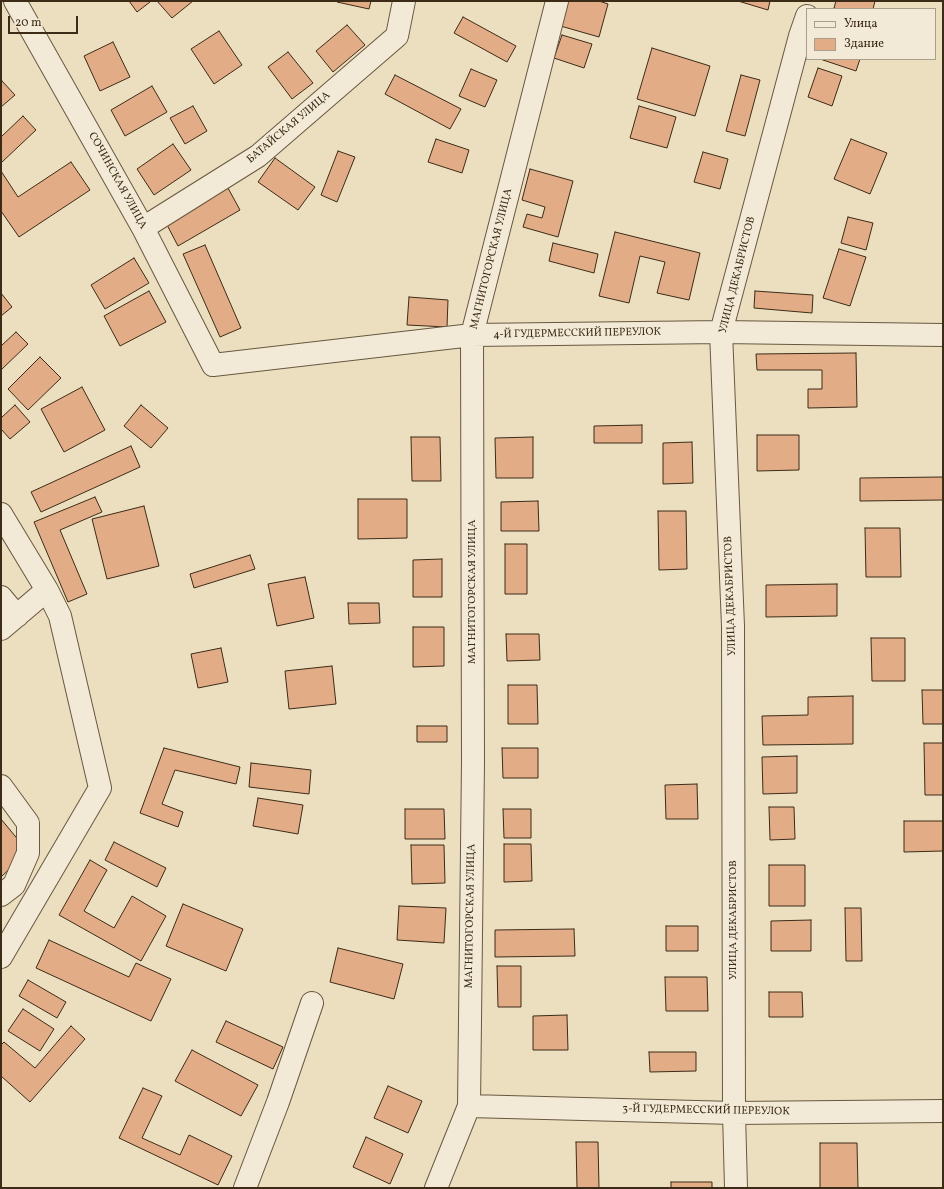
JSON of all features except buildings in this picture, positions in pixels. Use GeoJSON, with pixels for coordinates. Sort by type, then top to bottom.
{"type":"FeatureCollection","features":[{"type":"Feature","properties":{"kind":"street","name":"СОЧИНСКАЯ УЛИЦА"},"geometry":{"type":"LineString","coordinates":[[14,1],[143,228],[213,365]]}},
{"type":"Feature","properties":{"kind":"street","name":"БАТАЙСКАЯ УЛИЦА"},"geometry":{"type":"LineString","coordinates":[[143,228],[258,156],[372,57],[396,36],[404,1]]}},
{"type":"Feature","properties":{"kind":"street","name":"МАГНИТОГОРСКАЯ УЛИЦА"},"geometry":{"type":"LineString","coordinates":[[436,1188],[469,1106],[473,762],[472,335],[557,1]]}},
{"type":"Feature","properties":{"kind":"street","name":"УЛИЦА ДЕКАБРИСТОВ"},"geometry":{"type":"LineString","coordinates":[[736,1188],[734,1113],[733,626],[722,332],[800,36],[806,19]]}},
{"type":"Feature","properties":{"kind":"street","name":"4-Й ГУДЕРМЕССКИЙ ПЕРЕУЛОК"},"geometry":{"type":"LineString","coordinates":[[213,365],[472,335],[722,332],[943,335]]}},
{"type":"Feature","properties":{"kind":"street"},"geometry":{"type":"LineString","coordinates":[[1,514],[47,590],[60,616],[100,788],[1,957]]}},
{"type":"Feature","properties":{"kind":"street"},"geometry":{"type":"LineString","coordinates":[[1,596],[9,622],[47,590]]}},
{"type":"Feature","properties":{"kind":"street"},"geometry":{"type":"LineString","coordinates":[[1,786],[28,823],[28,853],[14,885],[1,895]]}},
{"type":"Feature","properties":{"kind":"street"},"geometry":{"type":"LineString","coordinates":[[245,1188],[278,1102],[312,1003]]}},
{"type":"Feature","properties":{"kind":"street","name":"3-Й ГУДЕРМЕССКИЙ ПЕРЕУЛОК"},"geometry":{"type":"LineString","coordinates":[[469,1106],[734,1113],[943,1110]]}}]}
